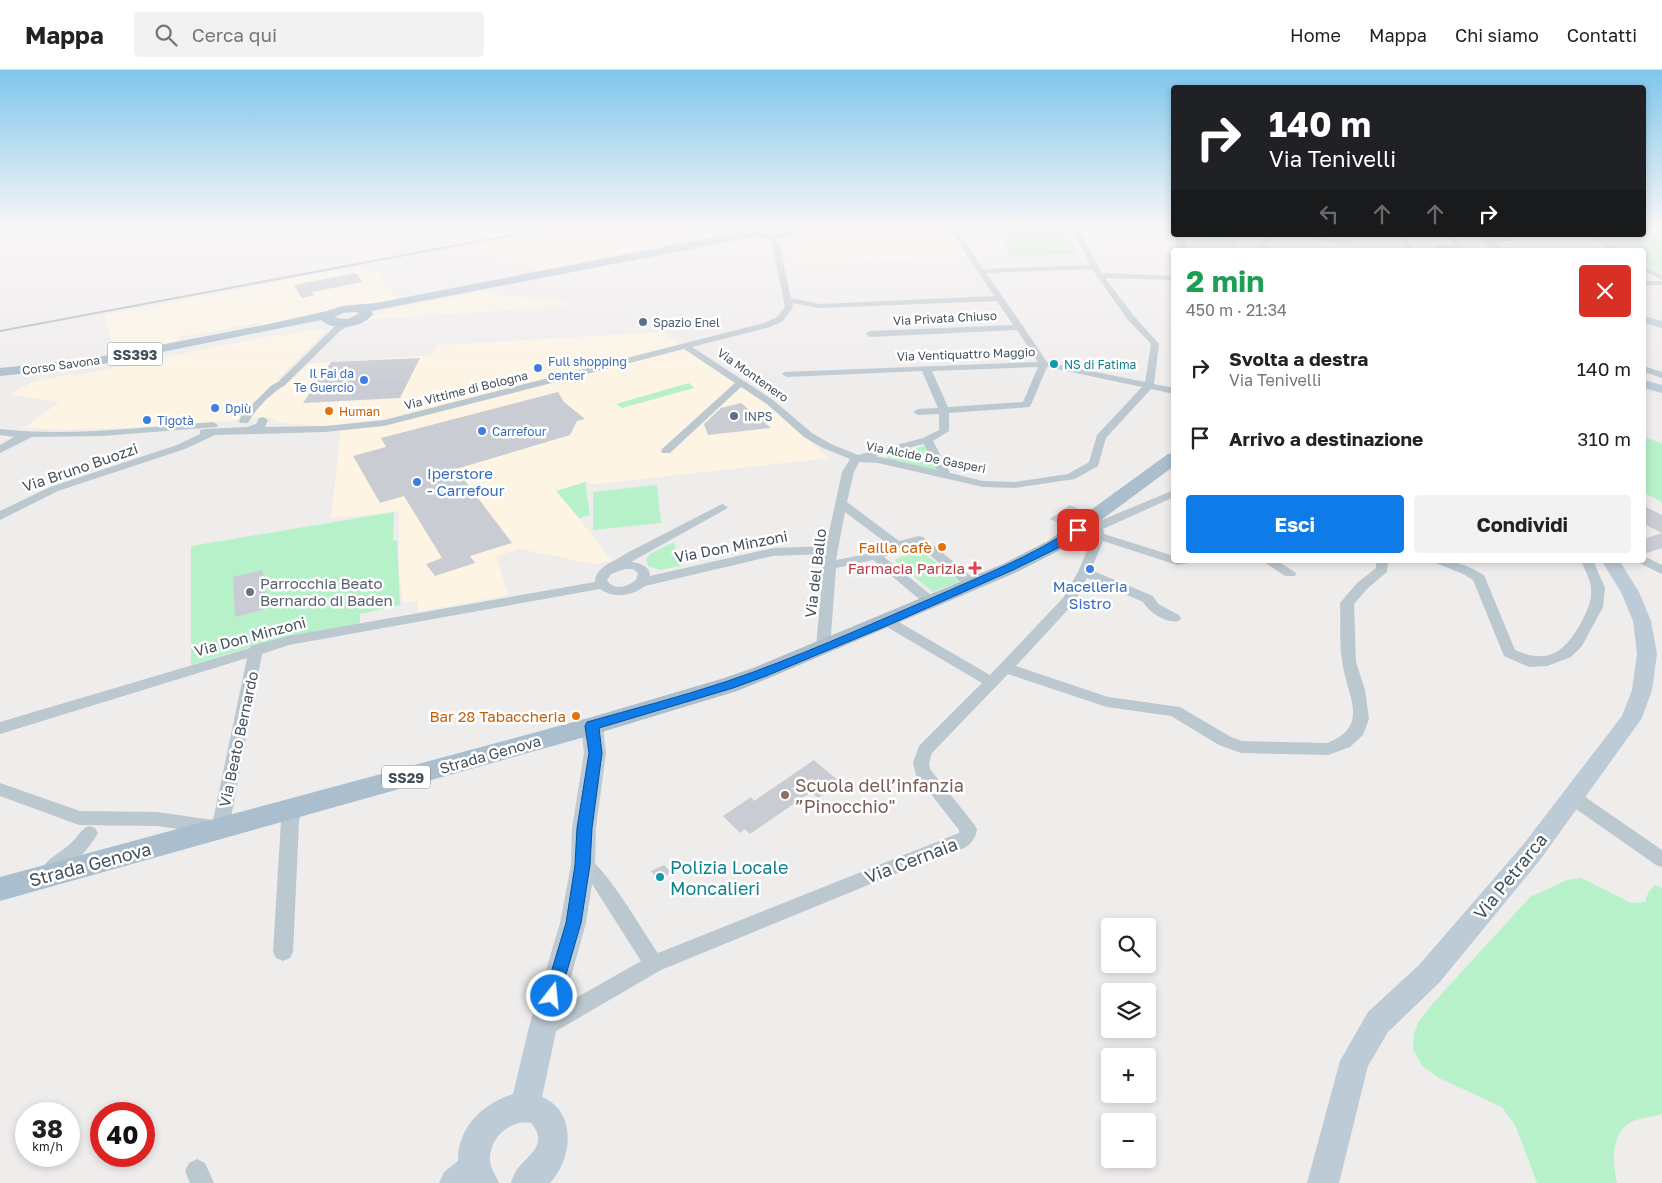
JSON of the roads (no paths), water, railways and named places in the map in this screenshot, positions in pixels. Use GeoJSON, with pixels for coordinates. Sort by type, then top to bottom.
{"type":"FeatureCollection","features":[{"type":"Feature","properties":{"kind":"main road"},"geometry":{"type":"LineString","coordinates":[[333,322],[340,310],[361,312],[522,281]]}},
{"type":"Feature","properties":{"kind":"main road"},"geometry":{"type":"LineString","coordinates":[[333,322],[352,322],[361,312]]}},
{"type":"Feature","properties":{"kind":"main road","name":"Corso Savona"},"geometry":{"type":"LineString","coordinates":[[0,372],[93,362],[270,328],[333,322]]}},
{"type":"Feature","properties":{"kind":"main road","name":"Strada Genova"},"geometry":{"type":"LineString","coordinates":[[0,889],[595,725],[729,685],[888,621],[1094,528],[1171,461]]}},
{"type":"Feature","properties":{"kind":"street"},"geometry":{"type":"LineString","coordinates":[[784,281],[787,302],[806,308],[1000,298]]}},
{"type":"Feature","properties":{"kind":"street"},"geometry":{"type":"LineString","coordinates":[[918,412],[1027,405],[1044,364],[989,281]]}},
{"type":"Feature","properties":{"kind":"street"},"geometry":{"type":"LineString","coordinates":[[1103,281],[1131,318],[1155,344],[1149,386]]}},
{"type":"Feature","properties":{"kind":"street"},"geometry":{"type":"LineString","coordinates":[[1646,283],[1662,283]]}},
{"type":"Feature","properties":{"kind":"street","name":"Via Vittime di Bologna"},"geometry":{"type":"LineString","coordinates":[[244,425],[325,429],[377,424],[401,419],[774,322],[784,315],[787,302]]}},
{"type":"Feature","properties":{"kind":"street"},"geometry":{"type":"LineString","coordinates":[[1646,320],[1662,325]]}},
{"type":"Feature","properties":{"kind":"street"},"geometry":{"type":"LineString","coordinates":[[281,384],[282,387],[262,411],[260,426],[244,425],[246,416],[281,384],[333,322]]}},
{"type":"Feature","properties":{"kind":"street","name":"Via Privata Chiuso"},"geometry":{"type":"LineString","coordinates":[[870,334],[1021,327]]}},
{"type":"Feature","properties":{"kind":"street","name":"Via Montenero"},"geometry":{"type":"LineString","coordinates":[[686,346],[770,402],[808,435],[847,458]]}},
{"type":"Feature","properties":{"kind":"street"},"geometry":{"type":"LineString","coordinates":[[1646,362],[1662,366]]}},
{"type":"Feature","properties":{"kind":"street","name":"Via Ventiquattro Maggio"},"geometry":{"type":"LineString","coordinates":[[786,374],[1044,364],[1171,390]]}},
{"type":"Feature","properties":{"kind":"street"},"geometry":{"type":"LineString","coordinates":[[847,458],[927,440],[944,430],[944,410],[926,369]]}},
{"type":"Feature","properties":{"kind":"street"},"geometry":{"type":"LineString","coordinates":[[1646,370],[1662,375]]}},
{"type":"Feature","properties":{"kind":"street"},"geometry":{"type":"LineString","coordinates":[[666,451],[741,382]]}},
{"type":"Feature","properties":{"kind":"street"},"geometry":{"type":"LineString","coordinates":[[1646,385],[1662,389]]}},
{"type":"Feature","properties":{"kind":"street","name":"Via Alcide De Gasperi"},"geometry":{"type":"LineString","coordinates":[[847,458],[878,460],[983,484],[1016,485],[1071,477],[1094,464],[1101,437],[1122,412],[1149,386]]}},
{"type":"Feature","properties":{"kind":"street"},"geometry":{"type":"LineString","coordinates":[[262,420],[285,426],[342,427]]}},
{"type":"Feature","properties":{"kind":"street","name":"Via Bruno Buozzi"},"geometry":{"type":"LineString","coordinates":[[0,516],[54,489],[172,450],[210,429],[244,425]]}},
{"type":"Feature","properties":{"kind":"street"},"geometry":{"type":"LineString","coordinates":[[0,432],[26,436],[210,429]]}},
{"type":"Feature","properties":{"kind":"street"},"geometry":{"type":"LineString","coordinates":[[0,450],[26,436]]}},
{"type":"Feature","properties":{"kind":"street"},"geometry":{"type":"LineString","coordinates":[[927,440],[945,475]]}},
{"type":"Feature","properties":{"kind":"street","name":"Via del Ballo"},"geometry":{"type":"LineString","coordinates":[[823,648],[831,550],[848,472],[847,458]]}},
{"type":"Feature","properties":{"kind":"street"},"geometry":{"type":"LineString","coordinates":[[1094,528],[1171,494]]}},
{"type":"Feature","properties":{"kind":"street"},"geometry":{"type":"LineString","coordinates":[[841,503],[897,545]]}},
{"type":"Feature","properties":{"kind":"street","name":"Via Don Minzoni"},"geometry":{"type":"LineString","coordinates":[[0,728],[288,640],[603,579],[628,557],[645,550],[722,507]]}},
{"type":"Feature","properties":{"kind":"street"},"geometry":{"type":"LineString","coordinates":[[1094,528],[1171,560]]}},
{"type":"Feature","properties":{"kind":"street","name":"Via Cernaia"},"geometry":{"type":"LineString","coordinates":[[543,1027],[654,964],[905,862],[960,842],[968,837],[968,829],[922,772],[921,763],[925,750],[1069,600],[1084,572],[1094,528]]}},
{"type":"Feature","properties":{"kind":"street"},"geometry":{"type":"LineString","coordinates":[[830,565],[876,556],[897,545],[919,540],[972,584]]}},
{"type":"Feature","properties":{"kind":"street"},"geometry":{"type":"LineString","coordinates":[[603,579],[611,590],[625,590],[638,586],[645,550]]}},
{"type":"Feature","properties":{"kind":"street","name":"Via Don Minzoni"},"geometry":{"type":"LineString","coordinates":[[641,573],[668,575],[773,552],[831,550]]}},
{"type":"Feature","properties":{"kind":"street"},"geometry":{"type":"LineString","coordinates":[[876,556],[931,602]]}},
{"type":"Feature","properties":{"kind":"street"},"geometry":{"type":"LineString","coordinates":[[1646,562],[1662,570]]}},
{"type":"Feature","properties":{"kind":"street"},"geometry":{"type":"LineString","coordinates":[[1272,563],[1290,573]]}},
{"type":"Feature","properties":{"kind":"street"},"geometry":{"type":"LineString","coordinates":[[1005,668],[1106,703],[1174,711],[1225,741],[1240,746],[1328,748],[1344,744],[1357,731],[1361,719],[1358,690],[1349,662],[1347,603],[1362,586],[1382,569],[1382,563]]}},
{"type":"Feature","properties":{"kind":"street"},"geometry":{"type":"LineString","coordinates":[[1448,563],[1468,571],[1479,578]]}},
{"type":"Feature","properties":{"kind":"street"},"geometry":{"type":"LineString","coordinates":[[1473,563],[1509,653],[1516,658],[1529,662],[1547,661],[1566,654],[1577,643],[1596,607],[1598,588],[1588,563]]}},
{"type":"Feature","properties":{"kind":"street","name":"Via Petrarca"},"geometry":{"type":"LineString","coordinates":[[1323,1183],[1355,1062],[1378,1022],[1429,974],[1531,853],[1632,718],[1642,690],[1647,654],[1642,621],[1630,592],[1612,563]]}},
{"type":"Feature","properties":{"kind":"street"},"geometry":{"type":"LineString","coordinates":[[617,566],[641,573]]}},
{"type":"Feature","properties":{"kind":"street"},"geometry":{"type":"LineString","coordinates":[[1084,572],[1148,600],[1153,607],[1174,618]]}},
{"type":"Feature","properties":{"kind":"street"},"geometry":{"type":"LineString","coordinates":[[888,621],[991,682]]}},
{"type":"Feature","properties":{"kind":"street","name":"Via Beato Bernardo"},"geometry":{"type":"LineString","coordinates":[[220,828],[256,649]]}},
{"type":"Feature","properties":{"kind":"street"},"geometry":{"type":"LineString","coordinates":[[525,1107],[543,1027],[573,923],[583,865],[584,828],[595,753],[595,725]]}},
{"type":"Feature","properties":{"kind":"street"},"geometry":{"type":"LineString","coordinates":[[0,789],[79,818],[157,819],[220,828]]}},
{"type":"Feature","properties":{"kind":"street"},"geometry":{"type":"LineString","coordinates":[[1572,798],[1662,860]]}},
{"type":"Feature","properties":{"kind":"street"},"geometry":{"type":"LineString","coordinates":[[283,952],[290,821],[295,807]]}},
{"type":"Feature","properties":{"kind":"street"},"geometry":{"type":"LineString","coordinates":[[79,818],[86,825],[89,833],[90,851],[101,861]]}},
{"type":"Feature","properties":{"kind":"street"},"geometry":{"type":"LineString","coordinates":[[148,848],[160,831],[157,819]]}},
{"type":"Feature","properties":{"kind":"street"},"geometry":{"type":"LineString","coordinates":[[27,882],[69,858],[81,846],[89,833]]}},
{"type":"Feature","properties":{"kind":"street"},"geometry":{"type":"LineString","coordinates":[[583,865],[598,879],[654,964]]}},
{"type":"Feature","properties":{"kind":"street"},"geometry":{"type":"LineString","coordinates":[[476,1180],[475,1150],[482,1131],[502,1113],[525,1107],[536,1109],[546,1115],[552,1125],[554,1137],[552,1150],[546,1164],[537,1176],[527,1183]]}},
{"type":"Feature","properties":{"kind":"railway"},"geometry":{"type":"LineString","coordinates":[[0,331],[267,281]]}},
{"type":"Feature","properties":{"kind":"place","name":"Spazio Enel"},"geometry":{"type":"Point","coordinates":[643,322]}},
{"type":"Feature","properties":{"kind":"place","name":"NS di Fatima"},"geometry":{"type":"Point","coordinates":[1054,364]}},
{"type":"Feature","properties":{"kind":"place","name":"Full shopping center"},"geometry":{"type":"Point","coordinates":[538,368]}},
{"type":"Feature","properties":{"kind":"place","name":"Il Fai da Te Guercio"},"geometry":{"type":"Point","coordinates":[364,380]}},
{"type":"Feature","properties":{"kind":"place","name":"Dpiù"},"geometry":{"type":"Point","coordinates":[215,408]}},
{"type":"Feature","properties":{"kind":"place","name":"Human"},"geometry":{"type":"Point","coordinates":[329,411]}},
{"type":"Feature","properties":{"kind":"place","name":"INPS"},"geometry":{"type":"Point","coordinates":[734,416]}},
{"type":"Feature","properties":{"kind":"place","name":"Tigotà"},"geometry":{"type":"Point","coordinates":[147,420]}},
{"type":"Feature","properties":{"kind":"place","name":"Carrefour"},"geometry":{"type":"Point","coordinates":[482,431]}},
{"type":"Feature","properties":{"kind":"place","name":"Iperstore - Carrefour"},"geometry":{"type":"Point","coordinates":[417,482]}},
{"type":"Feature","properties":{"kind":"place","name":"Failla cafè"},"geometry":{"type":"Point","coordinates":[942,547]}},
{"type":"Feature","properties":{"kind":"place","name":"Farmacia Parizia"},"geometry":{"type":"Point","coordinates":[975,568]}},
{"type":"Feature","properties":{"kind":"place","name":"Macelleria Sistro"},"geometry":{"type":"Point","coordinates":[1090,569]}},
{"type":"Feature","properties":{"kind":"place","name":"Parrocchia Beato Bernardo di Baden"},"geometry":{"type":"Point","coordinates":[250,592]}},
{"type":"Feature","properties":{"kind":"place","name":"Bar 28 Tabaccheria"},"geometry":{"type":"Point","coordinates":[576,716]}},
{"type":"Feature","properties":{"kind":"place","name":"Scuola dell’infanzia ”Pinocchio\""},"geometry":{"type":"Point","coordinates":[785,795]}},
{"type":"Feature","properties":{"kind":"place","name":"Polizia Locale Moncalieri"},"geometry":{"type":"Point","coordinates":[660,877]}}]}
